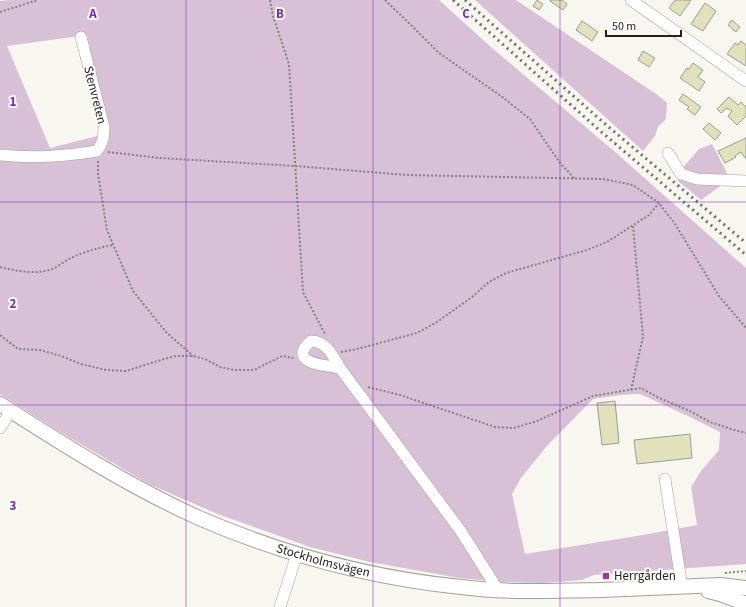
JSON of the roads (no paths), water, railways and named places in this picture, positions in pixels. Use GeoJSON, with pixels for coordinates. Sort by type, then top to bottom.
{"type":"FeatureCollection","features":[{"type":"Feature","properties":{"kind":"main road","name":"Stockholmsvägen"},"geometry":{"type":"LineString","coordinates":[[5,408],[102,466],[172,505],[232,532],[297,554],[387,576],[461,588],[543,592],[720,585],[746,588]]}},
{"type":"Feature","properties":{"kind":"main road","name":"Stockholmsvägen"},"geometry":{"type":"LineString","coordinates":[[682,587],[720,594],[745,601]]}},
{"type":"Feature","properties":{"kind":"street"},"geometry":{"type":"LineString","coordinates":[[631,0],[746,81]]}},
{"type":"Feature","properties":{"kind":"street","name":"Stenvreten"},"geometry":{"type":"LineString","coordinates":[[0,154],[22,157],[58,156],[97,151],[102,144],[104,128],[81,37]]}},
{"type":"Feature","properties":{"kind":"street"},"geometry":{"type":"LineString","coordinates":[[668,153],[681,174],[697,179],[746,181]]}},
{"type":"Feature","properties":{"kind":"street"},"geometry":{"type":"LineString","coordinates":[[340,368],[312,364],[306,360],[304,349],[311,341],[316,341],[322,343],[332,354],[340,368],[460,530],[498,590]]}},
{"type":"Feature","properties":{"kind":"street"},"geometry":{"type":"LineString","coordinates":[[0,428],[5,408]]}},
{"type":"Feature","properties":{"kind":"street"},"geometry":{"type":"LineString","coordinates":[[665,479],[682,587]]}},
{"type":"Feature","properties":{"kind":"street"},"geometry":{"type":"LineString","coordinates":[[280,607],[297,554]]}},
{"type":"Feature","properties":{"kind":"railway"},"geometry":{"type":"LineString","coordinates":[[453,0],[598,129],[746,255]]}},
{"type":"Feature","properties":{"kind":"railway"},"geometry":{"type":"LineString","coordinates":[[465,0],[604,123],[746,243]]}},
{"type":"Feature","properties":{"kind":"place","name":"Herrgården"},"geometry":{"type":"Point","coordinates":[606,576]}}]}
